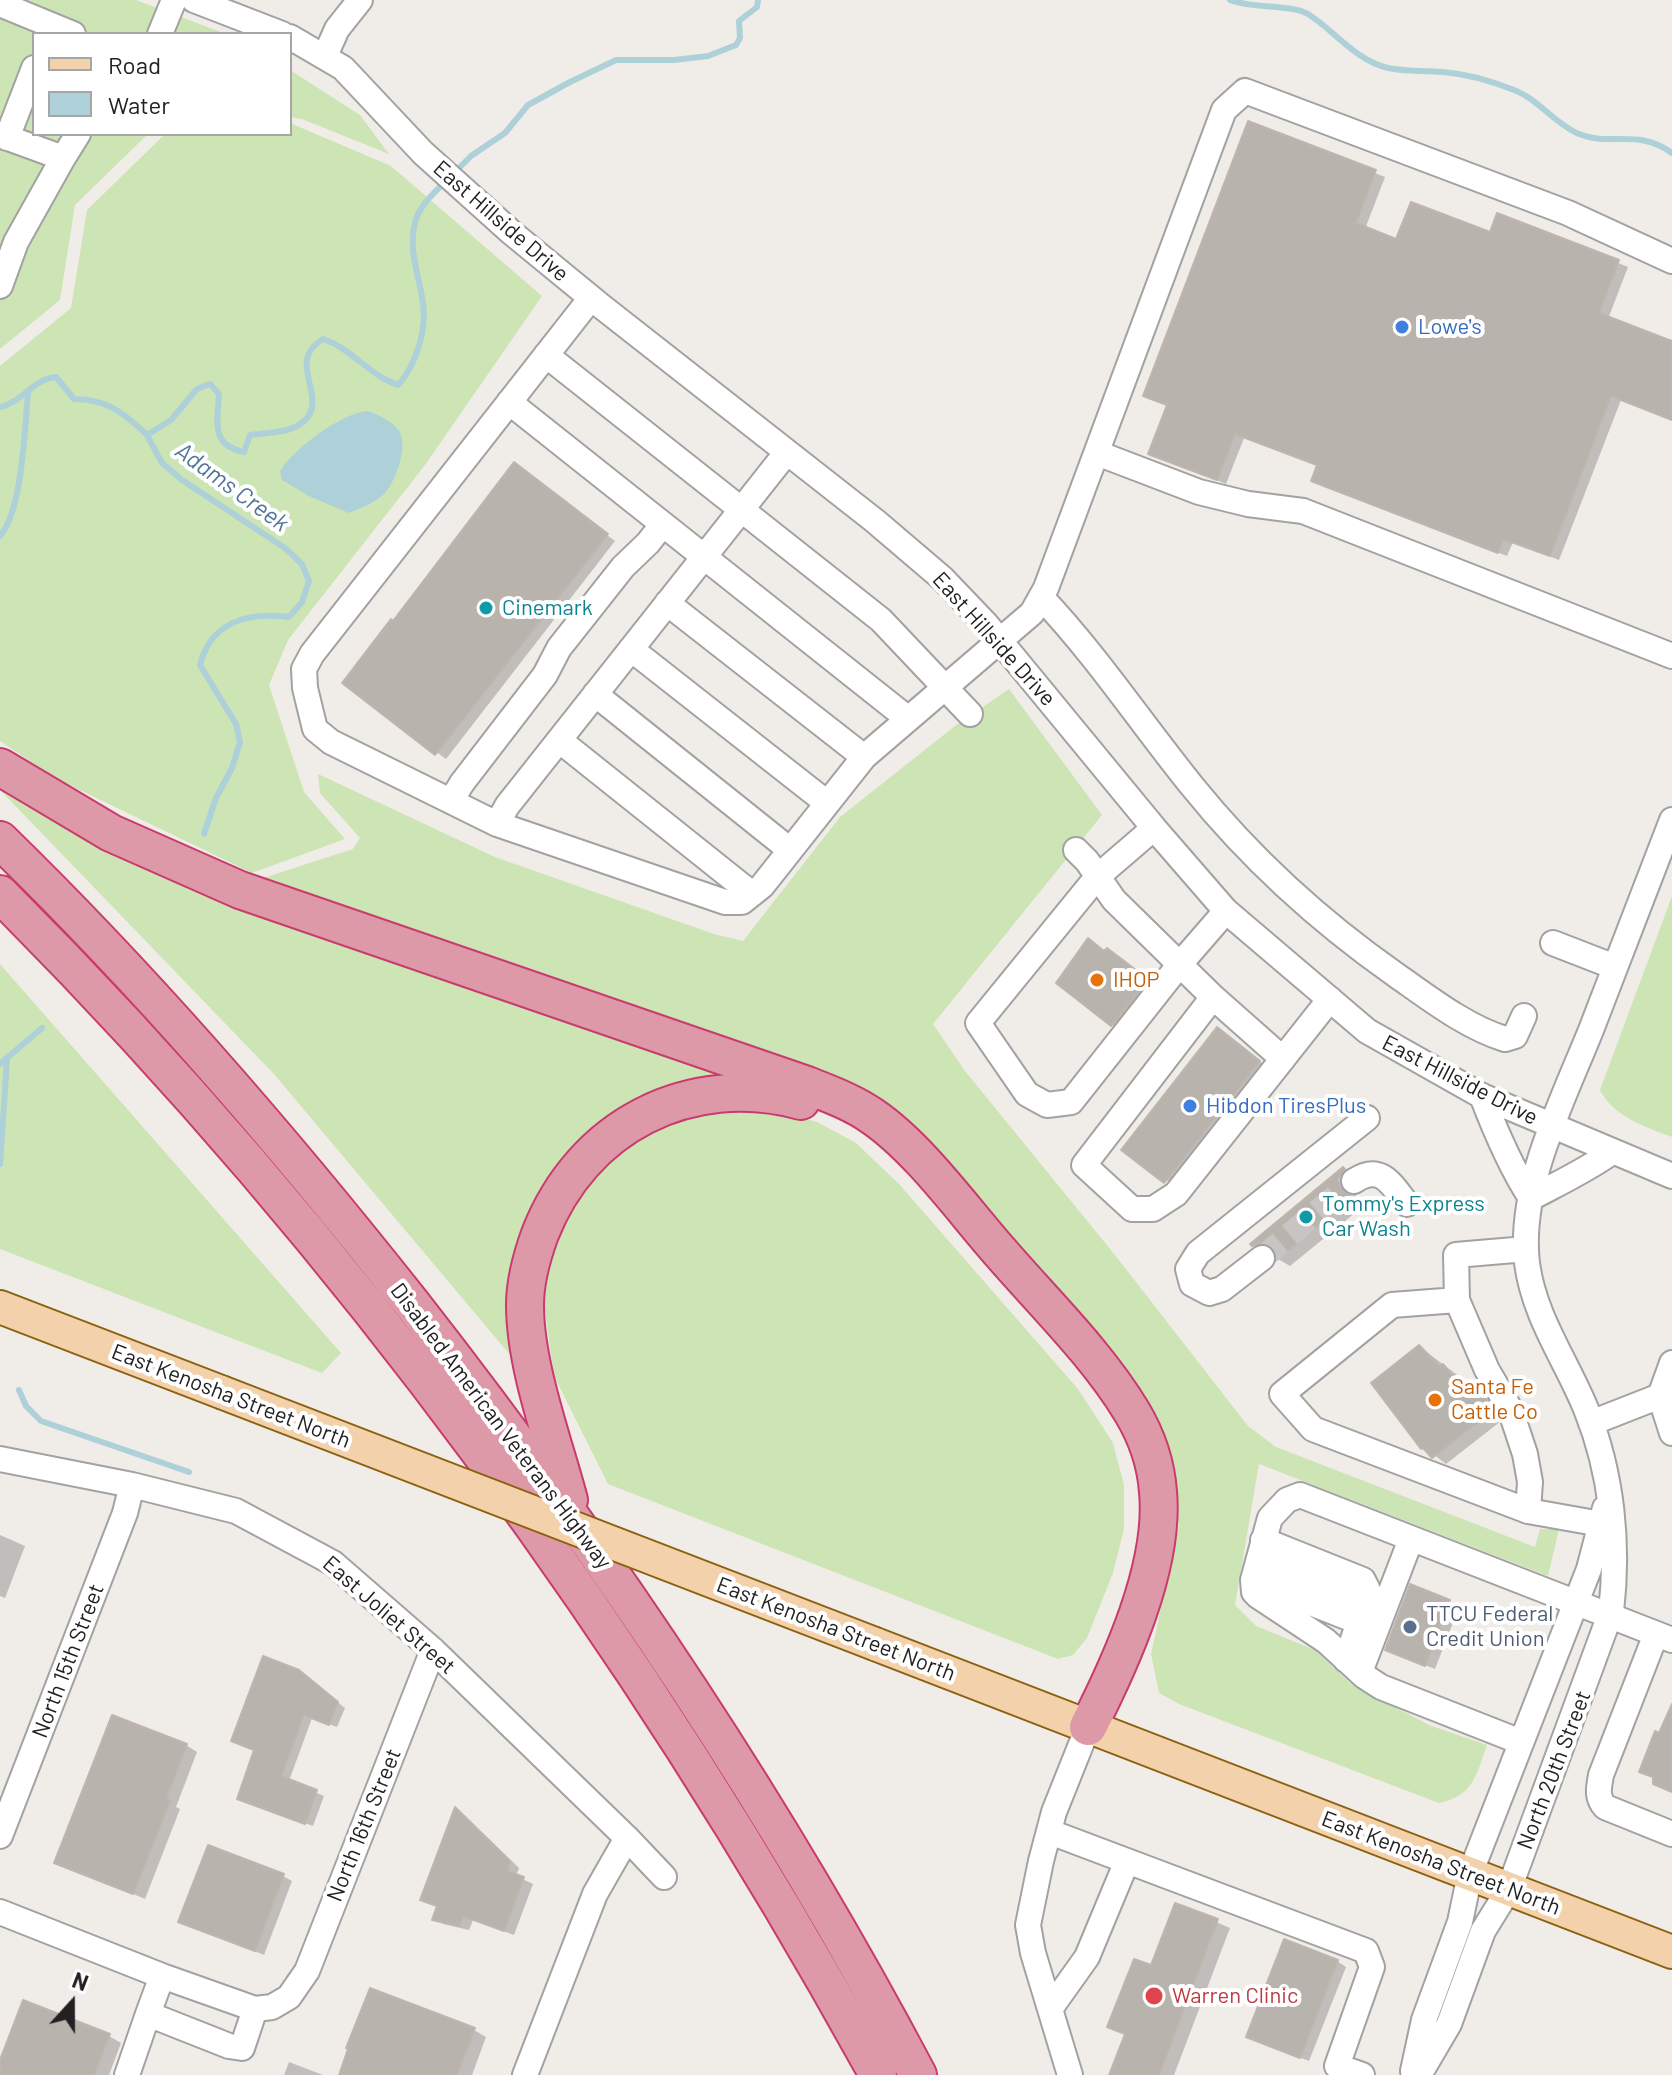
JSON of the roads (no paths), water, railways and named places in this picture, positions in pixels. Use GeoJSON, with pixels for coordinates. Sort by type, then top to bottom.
{"type":"FeatureCollection","features":[{"type":"Feature","properties":{"kind":"highway"},"geometry":{"type":"LineString","coordinates":[[0,767],[111,833],[240,890],[807,1085],[873,1116],[927,1169],[1113,1383],[1146,1437],[1158,1489],[1158,1540],[1110,1684],[1088,1727]]}},
{"type":"Feature","properties":{"kind":"highway","name":"Disabled American Veterans Highway"},"geometry":{"type":"LineString","coordinates":[[0,840],[147,993],[267,1127],[482,1394],[576,1523],[738,1764],[869,1983],[918,2075]]}},
{"type":"Feature","properties":{"kind":"highway","name":"Disabled American Veterans Highway"},"geometry":{"type":"LineString","coordinates":[[0,894],[58,951],[220,1127],[327,1255],[435,1392],[546,1546],[688,1755],[794,1926],[878,2075]]}},
{"type":"Feature","properties":{"kind":"highway"},"geometry":{"type":"LineString","coordinates":[[0,924],[58,951]]}},
{"type":"Feature","properties":{"kind":"highway"},"geometry":{"type":"LineString","coordinates":[[576,1523],[533,1364],[525,1302],[536,1245],[559,1193],[579,1165],[597,1147],[630,1123],[665,1106],[690,1098],[737,1092],[787,1097],[824,1108],[859,1126],[905,1166],[1093,1385],[1113,1410],[1133,1447],[1143,1507],[1143,1533],[1131,1586],[1093,1678],[1088,1727]]}},
{"type":"Feature","properties":{"kind":"main road","name":"East Kenosha Street North"},"geometry":{"type":"LineString","coordinates":[[0,1307],[1672,1952]]}},
{"type":"Feature","properties":{"kind":"street"},"geometry":{"type":"LineString","coordinates":[[161,32],[174,0]]}},
{"type":"Feature","properties":{"kind":"street"},"geometry":{"type":"LineString","coordinates":[[194,0],[277,32]]}},
{"type":"Feature","properties":{"kind":"street"},"geometry":{"type":"LineString","coordinates":[[325,56],[337,29],[360,0]]}},
{"type":"Feature","properties":{"kind":"street"},"geometry":{"type":"LineString","coordinates":[[0,4],[57,31]]}},
{"type":"Feature","properties":{"kind":"street","name":"East Hillside Drive"},"geometry":{"type":"LineString","coordinates":[[292,38],[325,56],[359,83],[423,153],[591,298],[875,521],[943,579],[1000,642],[1226,911],[1367,1031],[1482,1096],[1672,1176]]}},
{"type":"Feature","properties":{"kind":"street"},"geometry":{"type":"LineString","coordinates":[[32,73],[4,137],[63,158]]}},
{"type":"Feature","properties":{"kind":"street"},"geometry":{"type":"LineString","coordinates":[[591,298],[312,654],[304,669],[305,688],[315,729],[331,742],[497,824],[725,902],[742,902],[762,886],[864,757],[1032,613],[1097,453],[1224,110],[1245,91],[1568,213],[1672,261]]}},
{"type":"Feature","properties":{"kind":"street"},"geometry":{"type":"LineString","coordinates":[[0,286],[16,242],[77,136]]}},
{"type":"Feature","properties":{"kind":"street"},"geometry":{"type":"LineString","coordinates":[[546,355],[881,620],[970,714]]}},
{"type":"Feature","properties":{"kind":"street"},"geometry":{"type":"LineString","coordinates":[[509,402],[907,718]]}},
{"type":"Feature","properties":{"kind":"street"},"geometry":{"type":"LineString","coordinates":[[497,824],[507,806],[787,452]]}},
{"type":"Feature","properties":{"kind":"street"},"geometry":{"type":"LineString","coordinates":[[1097,453],[1199,492],[1248,504],[1303,511],[1670,652]]}},
{"type":"Feature","properties":{"kind":"street"},"geometry":{"type":"LineString","coordinates":[[451,801],[545,675],[559,648],[623,567],[663,524]]}},
{"type":"Feature","properties":{"kind":"street"},"geometry":{"type":"LineString","coordinates":[[1041,597],[1089,650],[1193,788],[1252,855],[1353,946],[1474,1026],[1505,1039],[1515,1036],[1524,1016]]}},
{"type":"Feature","properties":{"kind":"street"},"geometry":{"type":"LineString","coordinates":[[667,603],[864,757]]}},
{"type":"Feature","properties":{"kind":"street"},"geometry":{"type":"LineString","coordinates":[[631,649],[827,803]]}},
{"type":"Feature","properties":{"kind":"street"},"geometry":{"type":"LineString","coordinates":[[595,694],[790,850]]}},
{"type":"Feature","properties":{"kind":"street"},"geometry":{"type":"LineString","coordinates":[[559,740],[752,894]]}},
{"type":"Feature","properties":{"kind":"street","name":"North 20th Street"},"geometry":{"type":"LineString","coordinates":[[1419,2075],[1449,2024],[1483,1931],[1509,1889],[1610,1616],[1615,1585],[1615,1556],[1601,1454],[1570,1375],[1546,1331],[1533,1290],[1526,1249],[1531,1198],[1540,1162],[1672,820]]}},
{"type":"Feature","properties":{"kind":"street"},"geometry":{"type":"LineString","coordinates":[[1154,828],[1097,877],[978,1023],[1027,1094],[1047,1105],[1071,1102],[1226,911]]}},
{"type":"Feature","properties":{"kind":"street"},"geometry":{"type":"LineString","coordinates":[[1076,850],[1114,900],[1213,997],[1283,1059]]}},
{"type":"Feature","properties":{"kind":"street"},"geometry":{"type":"LineString","coordinates":[[1553,943],[1615,967]]}},
{"type":"Feature","properties":{"kind":"street"},"geometry":{"type":"LineString","coordinates":[[1213,997],[1084,1165],[1132,1209],[1153,1209],[1176,1194],[1330,999]]}},
{"type":"Feature","properties":{"kind":"street"},"geometry":{"type":"LineString","coordinates":[[1482,1096],[1514,1173],[1531,1198],[1570,1175],[1588,1169],[1612,1152]]}},
{"type":"Feature","properties":{"kind":"street"},"geometry":{"type":"LineString","coordinates":[[1262,1258],[1222,1289],[1209,1293],[1192,1284],[1188,1269],[1198,1253],[1367,1118]]}},
{"type":"Feature","properties":{"kind":"street"},"geometry":{"type":"LineString","coordinates":[[1354,1181],[1366,1173],[1380,1174],[1407,1204]]}},
{"type":"Feature","properties":{"kind":"street"},"geometry":{"type":"LineString","coordinates":[[1526,1249],[1456,1255],[1457,1300],[1487,1370],[1510,1409],[1530,1482],[1528,1511]]}},
{"type":"Feature","properties":{"kind":"street"},"geometry":{"type":"LineString","coordinates":[[1457,1300],[1392,1305],[1282,1394],[1313,1429],[1528,1511],[1601,1524]]}},
{"type":"Feature","properties":{"kind":"street"},"geometry":{"type":"LineString","coordinates":[[1672,1363],[1666,1399],[1672,1433]]}},
{"type":"Feature","properties":{"kind":"street"},"geometry":{"type":"LineString","coordinates":[[1591,1423],[1666,1399]]}},
{"type":"Feature","properties":{"kind":"street","name":"East Joliet Street"},"geometry":{"type":"LineString","coordinates":[[0,1459],[132,1485],[236,1511],[283,1533],[333,1563],[433,1650],[664,1877]]}},
{"type":"Feature","properties":{"kind":"street","name":"North 15th Street"},"geometry":{"type":"LineString","coordinates":[[0,1836],[125,1513],[132,1485]]}},
{"type":"Feature","properties":{"kind":"street"},"geometry":{"type":"LineString","coordinates":[[1258,1565],[1272,1514],[1296,1495],[1610,1616],[1666,1631],[1601,1775],[1598,1790],[1600,1802],[1605,1807],[1672,1834]]}},
{"type":"Feature","properties":{"kind":"street","name":"North 20th Street"},"geometry":{"type":"LineString","coordinates":[[1412,2075],[1424,2020],[1460,1922],[1470,1874],[1589,1569],[1609,1495]]}},
{"type":"Feature","properties":{"kind":"street"},"geometry":{"type":"LineString","coordinates":[[1353,1666],[1411,1539]]}},
{"type":"Feature","properties":{"kind":"street"},"geometry":{"type":"LineString","coordinates":[[1258,1565],[1359,1577],[1363,1611],[1353,1666]]}},
{"type":"Feature","properties":{"kind":"street"},"geometry":{"type":"LineString","coordinates":[[1258,1565],[1363,1611]]}},
{"type":"Feature","properties":{"kind":"street"},"geometry":{"type":"LineString","coordinates":[[1258,1565],[1326,1641],[1381,1687],[1521,1742]]}},
{"type":"Feature","properties":{"kind":"street","name":"North 16th Street"},"geometry":{"type":"LineString","coordinates":[[255,2009],[272,2007],[289,1997],[307,1971],[433,1650]]}},
{"type":"Feature","properties":{"kind":"street"},"geometry":{"type":"LineString","coordinates":[[1070,2075],[1028,1925],[1054,1812],[1088,1727]]}},
{"type":"Feature","properties":{"kind":"street"},"geometry":{"type":"LineString","coordinates":[[1050,1832],[1366,1951],[1372,1967],[1337,2066],[1362,2075]]}},
{"type":"Feature","properties":{"kind":"street"},"geometry":{"type":"LineString","coordinates":[[525,2075],[595,1894],[627,1838]]}},
{"type":"Feature","properties":{"kind":"street"},"geometry":{"type":"LineString","coordinates":[[1050,2009],[1087,1957],[1127,1861]]}},
{"type":"Feature","properties":{"kind":"street"},"geometry":{"type":"LineString","coordinates":[[0,1912],[255,2009],[242,2048],[229,2046],[148,2014]]}},
{"type":"Feature","properties":{"kind":"street"},"geometry":{"type":"LineString","coordinates":[[127,2075],[162,1976]]}},
{"type":"Feature","properties":{"kind":"water"},"geometry":{"type":"Polygon","coordinates":[[[368,411],[393,424],[402,438],[399,464],[383,495],[349,513],[309,496],[282,480],[280,471],[307,442],[345,418],[368,411]]]}},
{"type":"Feature","properties":{"kind":"waterway","name":"Adams Creek"},"geometry":{"type":"LineString","coordinates":[[453,174],[471,156],[505,133],[528,105],[616,60],[674,60],[708,56],[736,45],[740,38],[739,21],[757,7],[758,0]]}},
{"type":"Feature","properties":{"kind":"waterway"},"geometry":{"type":"LineString","coordinates":[[1230,0],[1301,11],[1376,64],[1401,70],[1452,73],[1488,81],[1523,94],[1579,134],[1591,138],[1647,141],[1672,153]]}},
{"type":"Feature","properties":{"kind":"waterway","name":"Adams Creek"},"geometry":{"type":"LineString","coordinates":[[204,834],[240,742],[236,724],[200,665],[205,650],[222,629],[246,618],[289,617],[302,602],[309,581],[302,564],[285,548],[182,480],[162,463],[147,435],[171,420],[197,389],[210,384],[219,394],[217,422],[220,437],[233,449],[244,452],[250,435],[293,428],[306,419],[312,408],[307,360],[311,349],[323,339],[398,385],[415,357],[422,336],[423,303],[413,253],[415,222],[424,205],[445,182]]}},
{"type":"Feature","properties":{"kind":"waterway"},"geometry":{"type":"LineString","coordinates":[[0,407],[15,401],[48,378],[56,377],[74,399],[106,405],[131,420],[147,435]]}},
{"type":"Feature","properties":{"kind":"waterway"},"geometry":{"type":"LineString","coordinates":[[0,536],[18,489],[28,392]]}},
{"type":"Feature","properties":{"kind":"waterway","name":"Adams Creek"},"geometry":{"type":"LineString","coordinates":[[0,1064],[42,1028]]}},
{"type":"Feature","properties":{"kind":"waterway"},"geometry":{"type":"LineString","coordinates":[[0,1164],[7,1060]]}},
{"type":"Feature","properties":{"kind":"waterway"},"geometry":{"type":"LineString","coordinates":[[19,1390],[26,1406],[41,1421],[189,1472]]}},
{"type":"Feature","properties":{"kind":"tunnel"},"geometry":{"type":"LineString","coordinates":[[1262,1258],[1354,1181]]}},
{"type":"Feature","properties":{"kind":"place","name":"Lowe's"},"geometry":{"type":"Point","coordinates":[1402,327]}},
{"type":"Feature","properties":{"kind":"place","name":"Cinemark"},"geometry":{"type":"Point","coordinates":[486,608]}},
{"type":"Feature","properties":{"kind":"place","name":"IHOP"},"geometry":{"type":"Point","coordinates":[1097,980]}},
{"type":"Feature","properties":{"kind":"place","name":"Hibdon TiresPlus"},"geometry":{"type":"Point","coordinates":[1190,1106]}},
{"type":"Feature","properties":{"kind":"place","name":"Tommy's Express Car Wash"},"geometry":{"type":"Point","coordinates":[1306,1217]}},
{"type":"Feature","properties":{"kind":"place","name":"Santa Fe Cattle Co"},"geometry":{"type":"Point","coordinates":[1435,1400]}},
{"type":"Feature","properties":{"kind":"place","name":"TTCU Federal Credit Union"},"geometry":{"type":"Point","coordinates":[1410,1627]}},
{"type":"Feature","properties":{"kind":"place","name":"Warren Clinic"},"geometry":{"type":"Point","coordinates":[1154,1996]}}]}
